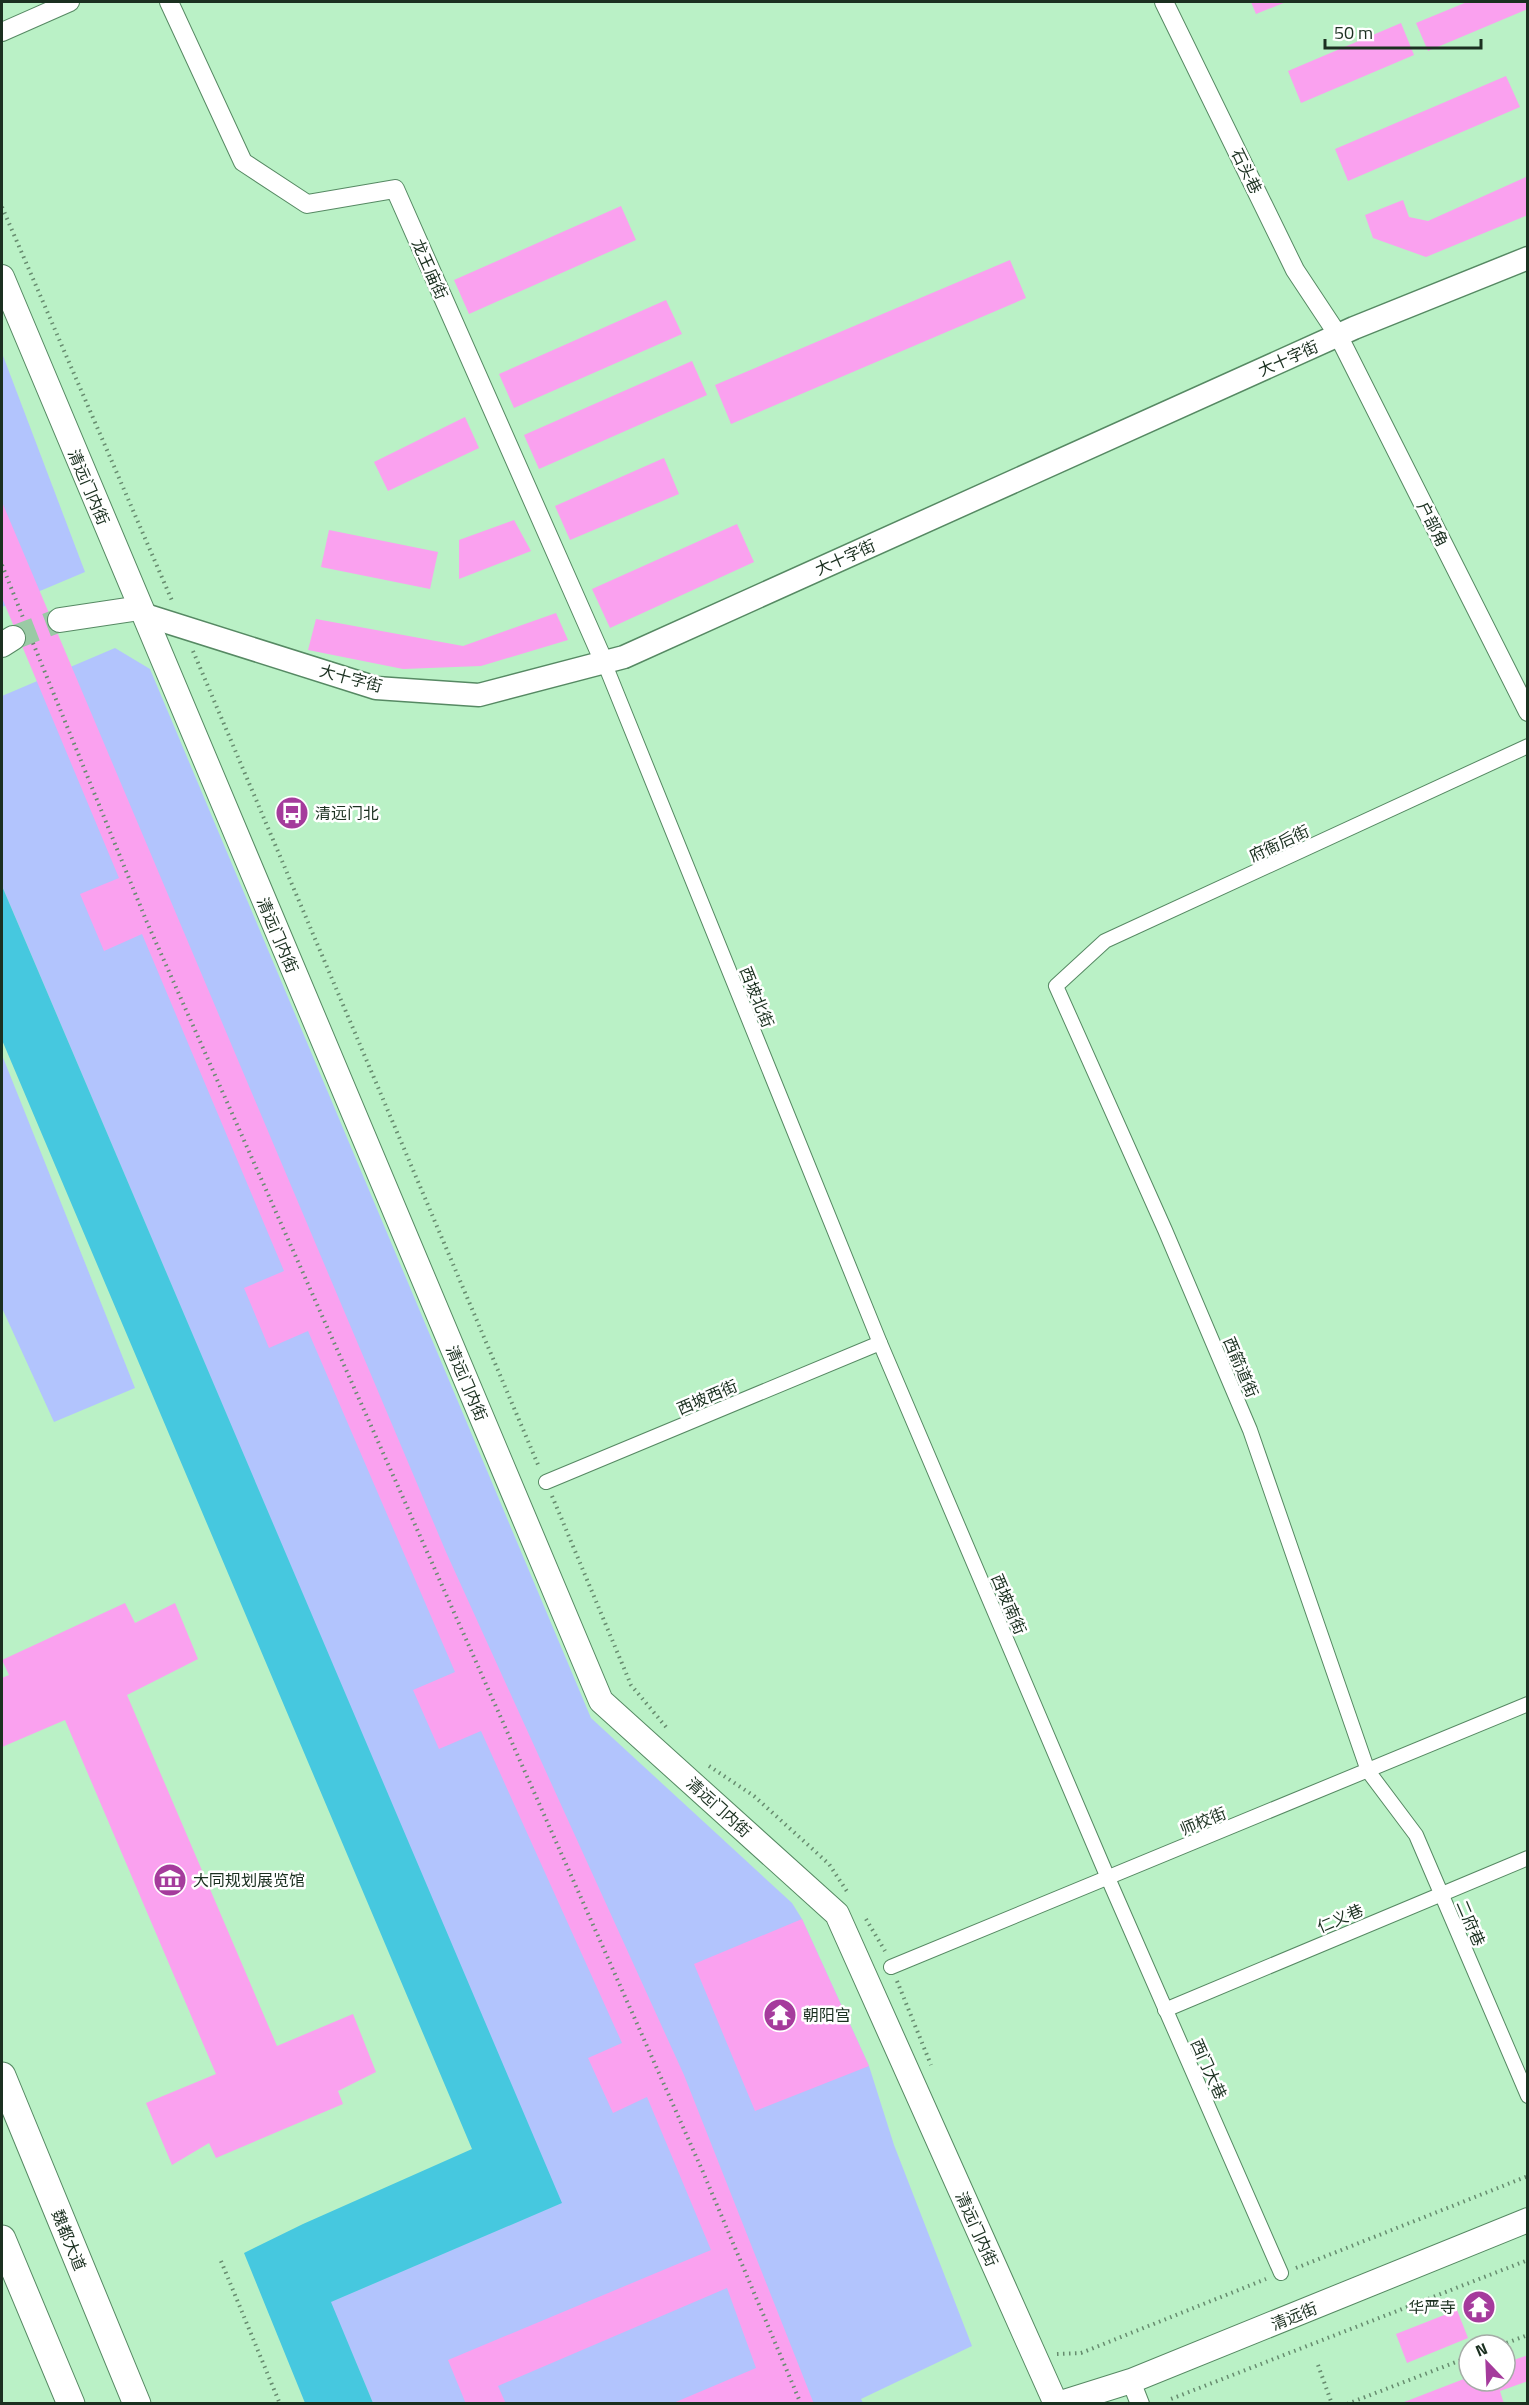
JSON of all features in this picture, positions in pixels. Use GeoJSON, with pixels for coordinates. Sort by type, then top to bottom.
{"type":"FeatureCollection","features":[{"type":"Feature","properties":{"kind":"main road","name":"清远门内街"},"geometry":{"type":"LineString","coordinates":[[2,277],[601,1701],[837,1914],[1057,2403]]}},
{"type":"Feature","properties":{"kind":"main road"},"geometry":{"type":"LineString","coordinates":[[60,620],[140,608]]}},
{"type":"Feature","properties":{"kind":"main road","name":"魏都大道"},"geometry":{"type":"LineString","coordinates":[[2,2076],[137,2403]]}},
{"type":"Feature","properties":{"kind":"main road","name":"清远街"},"geometry":{"type":"LineString","coordinates":[[1057,2403],[1131,2380],[1527,2220]]}},
{"type":"Feature","properties":{"kind":"main road"},"geometry":{"type":"LineString","coordinates":[[2,2239],[71,2403]]}},
{"type":"Feature","properties":{"kind":"street"},"geometry":{"type":"LineString","coordinates":[[2,32],[70,2]]}},
{"type":"Feature","properties":{"kind":"street","name":"龙王庙街"},"geometry":{"type":"LineString","coordinates":[[169,2],[243,162],[307,204],[395,189],[604,662]]}},
{"type":"Feature","properties":{"kind":"street","name":"石头巷"},"geometry":{"type":"LineString","coordinates":[[1164,2],[1295,270],[1338,335]]}},
{"type":"Feature","properties":{"kind":"street","name":"大十字街"},"geometry":{"type":"LineString","coordinates":[[140,608],[145,615],[376,688],[479,695],[635,652],[1338,335],[1527,258]]}},
{"type":"Feature","properties":{"kind":"street","name":"户部角"},"geometry":{"type":"LineString","coordinates":[[1338,335],[1527,712]]}},
{"type":"Feature","properties":{"kind":"street","name":"西坡北街"},"geometry":{"type":"LineString","coordinates":[[604,662],[880,1343]]}},
{"type":"Feature","properties":{"kind":"street","name":"府衙后街"},"geometry":{"type":"LineString","coordinates":[[1056,986],[1105,941],[1527,746]]}},
{"type":"Feature","properties":{"kind":"street","name":"西箭道街"},"geometry":{"type":"LineString","coordinates":[[1056,986],[1161,1220],[1250,1430],[1368,1771]]}},
{"type":"Feature","properties":{"kind":"street","name":"西坡西街"},"geometry":{"type":"LineString","coordinates":[[546,1482],[880,1343]]}},
{"type":"Feature","properties":{"kind":"street","name":"西坡南街"},"geometry":{"type":"LineString","coordinates":[[880,1343],[1108,1878]]}},
{"type":"Feature","properties":{"kind":"street","name":"师校街"},"geometry":{"type":"LineString","coordinates":[[891,1967],[1527,1704]]}},
{"type":"Feature","properties":{"kind":"street","name":"二府巷"},"geometry":{"type":"LineString","coordinates":[[1368,1771],[1416,1835],[1527,2096]]}},
{"type":"Feature","properties":{"kind":"street","name":"仁义巷"},"geometry":{"type":"LineString","coordinates":[[1165,2010],[1527,1858]]}},
{"type":"Feature","properties":{"kind":"street","name":"西门大巷"},"geometry":{"type":"LineString","coordinates":[[1108,1878],[1281,2273]]}},
{"type":"Feature","properties":{"kind":"street"},"geometry":{"type":"LineString","coordinates":[[1131,2380],[1140,2403]]}},
{"type":"Feature","properties":{"kind":"path"},"geometry":{"type":"LineString","coordinates":[[2,207],[183,627],[631,1685],[671,1734]]}},
{"type":"Feature","properties":{"kind":"path"},"geometry":{"type":"LineString","coordinates":[[2,565],[18,636],[698,2161],[801,2403]]}},
{"type":"Feature","properties":{"kind":"path"},"geometry":{"type":"LineString","coordinates":[[705,1763],[754,1796],[830,1864],[849,1894]]}},
{"type":"Feature","properties":{"kind":"path"},"geometry":{"type":"LineString","coordinates":[[862,1914],[882,1943],[935,2074]]}},
{"type":"Feature","properties":{"kind":"path"},"geometry":{"type":"LineString","coordinates":[[1168,2403],[1172,2399],[1527,2260]]}},
{"type":"Feature","properties":{"kind":"path"},"geometry":{"type":"LineString","coordinates":[[221,2261],[280,2403]]}},
{"type":"Feature","properties":{"kind":"path"},"geometry":{"type":"LineString","coordinates":[[1347,2403],[1457,2362]]}},
{"type":"Feature","properties":{"kind":"path"},"geometry":{"type":"LineString","coordinates":[[1318,2365],[1332,2403]]}},
{"type":"Feature","properties":{"kind":"shaded area"},"geometry":{"type":"Polygon","coordinates":[[[2,353],[85,572],[2,607],[2,353]]]}},
{"type":"Feature","properties":{"kind":"shaded area"},"geometry":{"type":"Polygon","coordinates":[[[115,648],[150,669],[591,1718],[792,1903],[802,1919],[869,2066],[894,2145],[972,2346],[861,2399],[863,2403],[373,2403],[330,2302],[561,2203],[2,886],[2,696],[115,648]]]}},
{"type":"Feature","properties":{"kind":"shaded area"},"geometry":{"type":"Polygon","coordinates":[[[2,886],[562,2203],[331,2302],[373,2403],[305,2403],[244,2253],[303,2224],[472,2149],[2,1040],[2,886]]]}},
{"type":"Feature","properties":{"kind":"shaded area"},"geometry":{"type":"Polygon","coordinates":[[[2,1055],[135,1388],[54,1422],[2,1308],[2,1055]]]}},
{"type":"Feature","properties":{"kind":"building"},"geometry":{"type":"Polygon","coordinates":[[[1251,2],[1286,2],[1256,14],[1251,2]]]}},
{"type":"Feature","properties":{"kind":"building"},"geometry":{"type":"Polygon","coordinates":[[[1467,2],[1528,2],[1528,9],[1428,51],[1416,23],[1467,2]]]}},
{"type":"Feature","properties":{"kind":"building"},"geometry":{"type":"Polygon","coordinates":[[[1401,23],[1414,55],[1301,103],[1288,71],[1401,23]]]}},
{"type":"Feature","properties":{"kind":"building"},"geometry":{"type":"Polygon","coordinates":[[[1506,76],[1520,107],[1348,181],[1335,149],[1506,76]]]}},
{"type":"Feature","properties":{"kind":"building"},"geometry":{"type":"Polygon","coordinates":[[[1528,176],[1528,215],[1426,257],[1373,238],[1365,215],[1403,200],[1409,217],[1428,221],[1528,176]]]}},
{"type":"Feature","properties":{"kind":"building"},"geometry":{"type":"Polygon","coordinates":[[[621,206],[636,240],[469,314],[454,280],[621,206]]]}},
{"type":"Feature","properties":{"kind":"building"},"geometry":{"type":"Polygon","coordinates":[[[1010,260],[1026,298],[731,424],[715,385],[1010,260]]]}},
{"type":"Feature","properties":{"kind":"building"},"geometry":{"type":"Polygon","coordinates":[[[666,300],[682,334],[514,408],[499,374],[666,300]]]}},
{"type":"Feature","properties":{"kind":"building"},"geometry":{"type":"Polygon","coordinates":[[[692,361],[707,395],[539,469],[524,435],[692,361]]]}},
{"type":"Feature","properties":{"kind":"building"},"geometry":{"type":"Polygon","coordinates":[[[465,417],[479,448],[388,491],[374,462],[465,417]]]}},
{"type":"Feature","properties":{"kind":"building"},"geometry":{"type":"Polygon","coordinates":[[[664,458],[679,494],[570,540],[555,506],[664,458]]]}},
{"type":"Feature","properties":{"kind":"building"},"geometry":{"type":"Polygon","coordinates":[[[2,502],[446,1552],[684,2075],[814,2404],[671,2404],[756,2368],[727,2288],[498,2386],[506,2404],[466,2404],[448,2360],[711,2250],[647,2097],[613,2113],[588,2058],[622,2043],[481,1731],[439,1749],[413,1690],[455,1672],[308,1331],[269,1348],[244,1288],[284,1271],[142,934],[104,951],[80,894],[119,878],[2,598],[2,502]]]}},
{"type":"Feature","properties":{"kind":"building"},"geometry":{"type":"Polygon","coordinates":[[[514,520],[531,551],[459,579],[459,540],[514,520]]]}},
{"type":"Feature","properties":{"kind":"building"},"geometry":{"type":"Polygon","coordinates":[[[737,524],[754,562],[610,628],[592,589],[737,524]]]}},
{"type":"Feature","properties":{"kind":"building"},"geometry":{"type":"Polygon","coordinates":[[[329,530],[438,552],[430,589],[321,567],[329,530]]]}},
{"type":"Feature","properties":{"kind":"building"},"geometry":{"type":"Polygon","coordinates":[[[556,613],[568,640],[481,666],[403,669],[308,650],[316,619],[463,646],[556,613]]]}},
{"type":"Feature","properties":{"kind":"building","name":"大同规划展览馆"},"geometry":{"type":"Polygon","coordinates":[[[125,1603],[135,1623],[175,1603],[198,1659],[127,1695],[277,2046],[353,2014],[376,2072],[338,2091],[343,2104],[216,2158],[209,2143],[172,2165],[146,2103],[216,2074],[65,1720],[2,1747],[2,1678],[9,1675],[2,1660],[125,1603]]]}},
{"type":"Feature","properties":{"kind":"building","name":"朝阳宫"},"geometry":{"type":"Polygon","coordinates":[[[802,1919],[869,2066],[755,2111],[694,1964],[802,1919]]]}},
{"type":"Feature","properties":{"kind":"building"},"geometry":{"type":"Polygon","coordinates":[[[1457,2310],[1466,2333],[1457,2333],[1457,2343],[1407,2363],[1396,2334],[1457,2310]]]}},
{"type":"Feature","properties":{"kind":"building"},"geometry":{"type":"Polygon","coordinates":[[[1528,2355],[1528,2381],[1517,2385],[1517,2359],[1528,2355]]]}},
{"type":"Feature","properties":{"kind":"building"},"geometry":{"type":"Polygon","coordinates":[[[1457,2382],[1457,2393],[1501,2393],[1504,2404],[1399,2404],[1457,2382]]]}},
{"type":"Feature","properties":{"kind":"tunnel"},"geometry":{"type":"LineString","coordinates":[[13,638],[60,620]]}},
{"type":"Feature","properties":{"kind":"place","name":"清远门北"},"geometry":{"type":"Point","coordinates":[292,813]}},
{"type":"Feature","properties":{"kind":"place","name":"大同规划展览馆"},"geometry":{"type":"Point","coordinates":[170,1880]}},
{"type":"Feature","properties":{"kind":"place","name":"朝阳宫"},"geometry":{"type":"Point","coordinates":[780,2015]}},
{"type":"Feature","properties":{"kind":"place","name":"华严寺"},"geometry":{"type":"Point","coordinates":[1479,2307]}}]}
